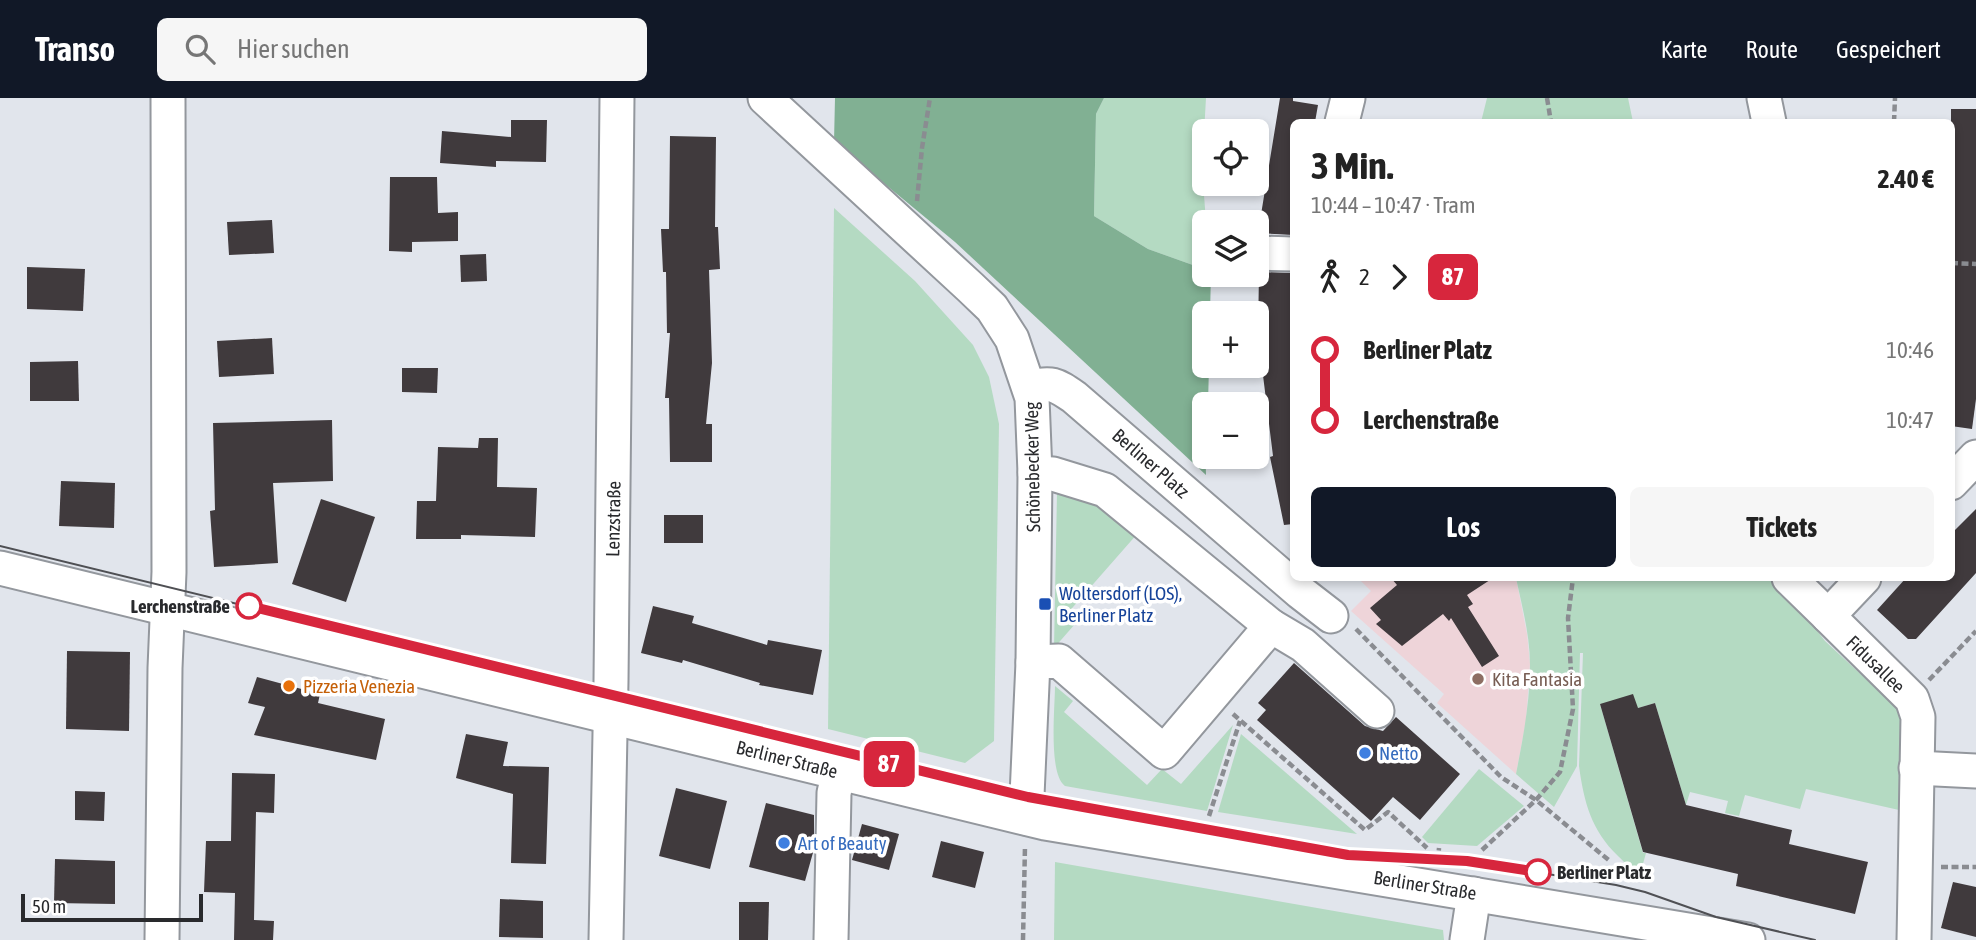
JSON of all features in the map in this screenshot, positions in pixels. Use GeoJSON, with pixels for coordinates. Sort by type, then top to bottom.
{"type":"FeatureCollection","features":[{"type":"Feature","properties":{"kind":"street"},"geometry":{"type":"LineString","coordinates":[[162,940],[168,609],[168,98]]}},
{"type":"Feature","properties":{"kind":"street","name":"Lenzstraße"},"geometry":{"type":"LineString","coordinates":[[606,940],[617,98]]}},
{"type":"Feature","properties":{"kind":"street","name":"Schönebecker Weg"},"geometry":{"type":"LineString","coordinates":[[765,98],[992,308],[1012,338],[1029,387],[1035,473],[1033,662],[1025,829]]}},
{"type":"Feature","properties":{"kind":"street"},"geometry":{"type":"LineString","coordinates":[[1343,119],[1348,98]]}},
{"type":"Feature","properties":{"kind":"street"},"geometry":{"type":"LineString","coordinates":[[1764,98],[1768,119]]}},
{"type":"Feature","properties":{"kind":"street"},"geometry":{"type":"LineString","coordinates":[[1269,253],[1290,254]]}},
{"type":"Feature","properties":{"kind":"street","name":"Berliner Platz"},"geometry":{"type":"LineString","coordinates":[[1029,387],[1049,383],[1057,385],[1074,397],[1290,571]]}},
{"type":"Feature","properties":{"kind":"street"},"geometry":{"type":"LineString","coordinates":[[1955,479],[1976,457]]}},
{"type":"Feature","properties":{"kind":"street"},"geometry":{"type":"LineString","coordinates":[[1035,473],[1053,474],[1105,490],[1271,626],[1303,645],[1377,711]]}},
{"type":"Feature","properties":{"kind":"street","name":"Berliner Straße"},"geometry":{"type":"LineString","coordinates":[[0,568],[839,771],[1025,829],[1474,894],[1748,940]]}},
{"type":"Feature","properties":{"kind":"street","name":"Fidusallee"},"geometry":{"type":"LineString","coordinates":[[1792,581],[1912,699],[1918,718],[1914,940]]}},
{"type":"Feature","properties":{"kind":"street"},"geometry":{"type":"LineString","coordinates":[[1828,616],[1861,581]]}},
{"type":"Feature","properties":{"kind":"street","name":"Berliner Platz"},"geometry":{"type":"LineString","coordinates":[[1307,585],[1331,616]]}},
{"type":"Feature","properties":{"kind":"street"},"geometry":{"type":"LineString","coordinates":[[1033,662],[1059,661],[1164,752],[1271,626]]}},
{"type":"Feature","properties":{"kind":"street"},"geometry":{"type":"LineString","coordinates":[[1916,768],[1976,771]]}},
{"type":"Feature","properties":{"kind":"street"},"geometry":{"type":"LineString","coordinates":[[831,940],[834,793],[839,771]]}},
{"type":"Feature","properties":{"kind":"street"},"geometry":{"type":"LineString","coordinates":[[1467,940],[1474,894]]}},
{"type":"Feature","properties":{"kind":"path"},"geometry":{"type":"LineString","coordinates":[[917,203],[930,98]]}},
{"type":"Feature","properties":{"kind":"path"},"geometry":{"type":"LineString","coordinates":[[1547,98],[1551,119]]}},
{"type":"Feature","properties":{"kind":"path"},"geometry":{"type":"LineString","coordinates":[[1894,119],[1895,98]]}},
{"type":"Feature","properties":{"kind":"path"},"geometry":{"type":"LineString","coordinates":[[1955,263],[1976,264]]}},
{"type":"Feature","properties":{"kind":"path"},"geometry":{"type":"LineString","coordinates":[[1482,850],[1536,800],[1560,772],[1573,709],[1568,618],[1573,581]]}},
{"type":"Feature","properties":{"kind":"path"},"geometry":{"type":"LineString","coordinates":[[1331,616],[1347,620],[1501,777],[1536,800],[1611,862]]}},
{"type":"Feature","properties":{"kind":"path"},"geometry":{"type":"LineString","coordinates":[[1912,699],[1976,631]]}},
{"type":"Feature","properties":{"kind":"path"},"geometry":{"type":"LineString","coordinates":[[1212,695],[1365,830],[1388,812],[1427,848]]}},
{"type":"Feature","properties":{"kind":"path"},"geometry":{"type":"LineString","coordinates":[[1209,816],[1240,721]]}},
{"type":"Feature","properties":{"kind":"path"},"geometry":{"type":"LineString","coordinates":[[1023,940],[1025,829]]}},
{"type":"Feature","properties":{"kind":"shaded area","name":"Kita Fantasia"},"geometry":{"type":"Polygon","coordinates":[[[1361,581],[1517,581],[1530,664],[1526,721],[1516,774],[1437,703],[1444,694],[1351,611],[1371,591],[1361,581]]]}},
{"type":"Feature","properties":{"kind":"green space"},"geometry":{"type":"Polygon","coordinates":[[[835,98],[1104,98],[1096,114],[1094,216],[1148,249],[1192,265],[1192,287],[1211,287],[1210,301],[1192,301],[1192,378],[1209,378],[1208,392],[1192,392],[1192,462],[955,242],[834,142],[835,98]]]}},
{"type":"Feature","properties":{"kind":"green space"},"geometry":{"type":"Polygon","coordinates":[[[1104,98],[1206,98],[1205,119],[1192,119],[1192,196],[1204,196],[1205,210],[1192,210],[1192,265],[1148,249],[1094,216],[1096,114],[1104,98]]]}},
{"type":"Feature","properties":{"kind":"green space"},"geometry":{"type":"Polygon","coordinates":[[[1487,98],[1628,98],[1632,119],[1482,119],[1487,98]]]}},
{"type":"Feature","properties":{"kind":"green space"},"geometry":{"type":"Polygon","coordinates":[[[834,208],[915,281],[973,345],[989,377],[999,424],[994,741],[965,763],[828,729],[834,208]]]}},
{"type":"Feature","properties":{"kind":"green space"},"geometry":{"type":"Polygon","coordinates":[[[1057,493],[1100,507],[1138,533],[1066,615],[1075,624],[1054,648],[1057,493]]]}},
{"type":"Feature","properties":{"kind":"green space"},"geometry":{"type":"Polygon","coordinates":[[[1517,581],[1770,581],[1798,606],[1825,641],[1897,708],[1902,723],[1899,810],[1806,789],[1800,809],[1745,795],[1739,816],[1725,813],[1728,801],[1690,792],[1686,805],[1655,703],[1638,708],[1600,704],[1643,853],[1646,853],[1641,871],[1631,867],[1601,836],[1590,815],[1583,792],[1579,766],[1583,653],[1580,653],[1577,766],[1554,807],[1516,774],[1530,679],[1527,632],[1517,581]]]}},
{"type":"Feature","properties":{"kind":"green space"},"geometry":{"type":"Polygon","coordinates":[[[1055,686],[1073,701],[1064,712],[1147,785],[1162,769],[1181,784],[1233,725],[1207,811],[1065,786],[1056,768],[1054,755],[1055,686]]]}},
{"type":"Feature","properties":{"kind":"green space"},"geometry":{"type":"Polygon","coordinates":[[[1241,734],[1357,834],[1218,812],[1241,734]]]}},
{"type":"Feature","properties":{"kind":"green space"},"geometry":{"type":"Polygon","coordinates":[[[1479,769],[1524,806],[1477,846],[1428,843],[1422,837],[1479,769]]]}},
{"type":"Feature","properties":{"kind":"green space"},"geometry":{"type":"Polygon","coordinates":[[[1055,862],[1443,930],[1444,940],[1054,940],[1055,862]]]}},
{"type":"Feature","properties":{"kind":"building"},"geometry":{"type":"Polygon","coordinates":[[[1280,98],[1293,98],[1293,101],[1318,105],[1316,119],[1290,119],[1290,235],[1269,234],[1269,210],[1262,210],[1264,196],[1269,196],[1269,166],[1280,98]]]}},
{"type":"Feature","properties":{"kind":"building"},"geometry":{"type":"Polygon","coordinates":[[[1951,109],[1976,109],[1976,399],[1972,429],[1955,427],[1955,119],[1951,119],[1951,109]]]}},
{"type":"Feature","properties":{"kind":"building"},"geometry":{"type":"Polygon","coordinates":[[[511,120],[547,120],[546,162],[496,161],[496,167],[440,163],[442,131],[511,137],[511,120]]]}},
{"type":"Feature","properties":{"kind":"building"},"geometry":{"type":"Polygon","coordinates":[[[670,136],[716,137],[715,227],[718,227],[720,269],[709,270],[712,363],[706,424],[712,424],[712,462],[670,462],[669,398],[665,398],[670,333],[667,333],[666,272],[663,272],[661,229],[669,229],[670,136]]]}},
{"type":"Feature","properties":{"kind":"building"},"geometry":{"type":"Polygon","coordinates":[[[390,177],[437,177],[438,213],[458,212],[458,241],[412,242],[412,252],[389,251],[390,177]]]}},
{"type":"Feature","properties":{"kind":"building"},"geometry":{"type":"Polygon","coordinates":[[[272,220],[274,253],[229,255],[227,222],[272,220]]]}},
{"type":"Feature","properties":{"kind":"building"},"geometry":{"type":"Polygon","coordinates":[[[486,254],[487,281],[461,282],[460,255],[486,254]]]}},
{"type":"Feature","properties":{"kind":"building"},"geometry":{"type":"Polygon","coordinates":[[[27,267],[85,269],[83,311],[27,309],[27,267]]]}},
{"type":"Feature","properties":{"kind":"building"},"geometry":{"type":"Polygon","coordinates":[[[1269,272],[1290,273],[1290,524],[1284,525],[1270,457],[1273,456],[1269,392],[1265,392],[1263,378],[1269,378],[1269,301],[1259,301],[1259,287],[1269,287],[1269,272]]]}},
{"type":"Feature","properties":{"kind":"building"},"geometry":{"type":"Polygon","coordinates":[[[272,338],[274,374],[219,377],[217,341],[272,338]]]}},
{"type":"Feature","properties":{"kind":"building"},"geometry":{"type":"Polygon","coordinates":[[[78,361],[79,401],[30,401],[30,362],[78,361]]]}},
{"type":"Feature","properties":{"kind":"building"},"geometry":{"type":"Polygon","coordinates":[[[402,368],[438,368],[437,393],[402,392],[402,368]]]}},
{"type":"Feature","properties":{"kind":"building"},"geometry":{"type":"Polygon","coordinates":[[[332,420],[333,481],[273,483],[278,563],[214,567],[210,511],[215,510],[213,423],[332,420]]]}},
{"type":"Feature","properties":{"kind":"building"},"geometry":{"type":"Polygon","coordinates":[[[479,438],[498,438],[497,487],[537,488],[535,537],[461,535],[461,539],[416,539],[417,501],[436,501],[438,447],[478,448],[479,438]]]}},
{"type":"Feature","properties":{"kind":"building"},"geometry":{"type":"Polygon","coordinates":[[[61,481],[115,483],[114,528],[59,526],[61,481]]]}},
{"type":"Feature","properties":{"kind":"building"},"geometry":{"type":"Polygon","coordinates":[[[321,499],[375,517],[346,602],[292,584],[321,499]]]}},
{"type":"Feature","properties":{"kind":"building"},"geometry":{"type":"Polygon","coordinates":[[[1976,509],[1976,573],[1916,639],[1908,639],[1877,610],[1903,581],[1955,581],[1955,530],[1976,509]]]}},
{"type":"Feature","properties":{"kind":"building"},"geometry":{"type":"Polygon","coordinates":[[[664,515],[703,515],[703,543],[664,543],[664,515]]]}},
{"type":"Feature","properties":{"kind":"building"},"geometry":{"type":"Polygon","coordinates":[[[1394,581],[1488,581],[1467,595],[1473,604],[1468,607],[1499,656],[1482,667],[1451,618],[1449,621],[1443,614],[1402,646],[1376,624],[1381,620],[1370,608],[1397,585],[1394,581]]]}},
{"type":"Feature","properties":{"kind":"building"},"geometry":{"type":"Polygon","coordinates":[[[653,606],[694,616],[692,623],[767,645],[768,640],[822,650],[813,695],[759,685],[760,683],[683,660],[682,663],[641,653],[653,606]]]}},
{"type":"Feature","properties":{"kind":"building"},"geometry":{"type":"Polygon","coordinates":[[[67,651],[130,652],[129,731],[66,729],[67,651]]]}},
{"type":"Feature","properties":{"kind":"building","name":"Netto"},"geometry":{"type":"Polygon","coordinates":[[[1294,663],[1365,726],[1383,731],[1396,717],[1460,774],[1420,820],[1393,797],[1371,821],[1257,720],[1266,710],[1258,703],[1294,663]]]}},
{"type":"Feature","properties":{"kind":"building"},"geometry":{"type":"Polygon","coordinates":[[[257,677],[320,694],[318,703],[385,719],[376,760],[254,735],[265,707],[248,703],[257,677]]]}},
{"type":"Feature","properties":{"kind":"building"},"geometry":{"type":"Polygon","coordinates":[[[1633,694],[1638,708],[1655,703],[1686,805],[1792,830],[1789,844],[1868,862],[1855,914],[1736,886],[1738,874],[1643,852],[1600,704],[1633,694]]]}},
{"type":"Feature","properties":{"kind":"building"},"geometry":{"type":"Polygon","coordinates":[[[466,734],[508,742],[503,766],[549,767],[546,864],[511,863],[513,794],[456,778],[466,734]]]}},
{"type":"Feature","properties":{"kind":"building"},"geometry":{"type":"Polygon","coordinates":[[[232,773],[275,774],[274,813],[256,812],[254,920],[274,921],[273,940],[234,940],[235,893],[204,892],[206,841],[231,841],[232,773]]]}},
{"type":"Feature","properties":{"kind":"building"},"geometry":{"type":"Polygon","coordinates":[[[676,788],[727,801],[710,869],[659,856],[676,788]]]}},
{"type":"Feature","properties":{"kind":"building"},"geometry":{"type":"Polygon","coordinates":[[[75,791],[105,792],[104,821],[75,820],[75,791]]]}},
{"type":"Feature","properties":{"kind":"building"},"geometry":{"type":"Polygon","coordinates":[[[766,803],[814,815],[814,849],[805,881],[749,867],[766,803]]]}},
{"type":"Feature","properties":{"kind":"building"},"geometry":{"type":"Polygon","coordinates":[[[862,824],[899,834],[889,870],[852,860],[862,824]]]}},
{"type":"Feature","properties":{"kind":"building"},"geometry":{"type":"Polygon","coordinates":[[[941,841],[984,852],[975,888],[932,877],[941,841]]]}},
{"type":"Feature","properties":{"kind":"building"},"geometry":{"type":"Polygon","coordinates":[[[55,859],[115,861],[115,904],[54,903],[55,859]]]}},
{"type":"Feature","properties":{"kind":"building"},"geometry":{"type":"Polygon","coordinates":[[[1953,882],[1976,887],[1976,937],[1941,928],[1953,882]]]}},
{"type":"Feature","properties":{"kind":"building"},"geometry":{"type":"Polygon","coordinates":[[[500,899],[543,901],[543,938],[499,937],[500,899]]]}},
{"type":"Feature","properties":{"kind":"building"},"geometry":{"type":"Polygon","coordinates":[[[739,902],[769,902],[768,940],[739,940],[739,902]]]}},
{"type":"Feature","properties":{"kind":"tram line"},"geometry":{"type":"LineString","coordinates":[[0,546],[1028,797],[1348,855],[1467,861],[1616,885],[1645,892],[1716,917],[1815,940]]}},
{"type":"Feature","properties":{"kind":"tram line","name":"87"},"geometry":{"type":"LineString","coordinates":[[249,606],[1028,797],[1348,855],[1467,861],[1538,872]]}},
{"type":"Feature","properties":{"kind":"place","name":"Woltersdorf (LOS), Berliner Platz"},"geometry":{"type":"Point","coordinates":[1045,604]}},
{"type":"Feature","properties":{"kind":"place","name":"Lerchenstraße"},"geometry":{"type":"Point","coordinates":[249,606]}},
{"type":"Feature","properties":{"kind":"place","name":"Kita Fantasia"},"geometry":{"type":"Point","coordinates":[1478,679]}},
{"type":"Feature","properties":{"kind":"place","name":"Pizzeria Venezia"},"geometry":{"type":"Point","coordinates":[289,686]}},
{"type":"Feature","properties":{"kind":"place","name":"Netto"},"geometry":{"type":"Point","coordinates":[1365,753]}},
{"type":"Feature","properties":{"kind":"place","name":"Art of Beauty"},"geometry":{"type":"Point","coordinates":[784,843]}},
{"type":"Feature","properties":{"kind":"place","name":"Berliner Platz"},"geometry":{"type":"Point","coordinates":[1538,872]}}]}
